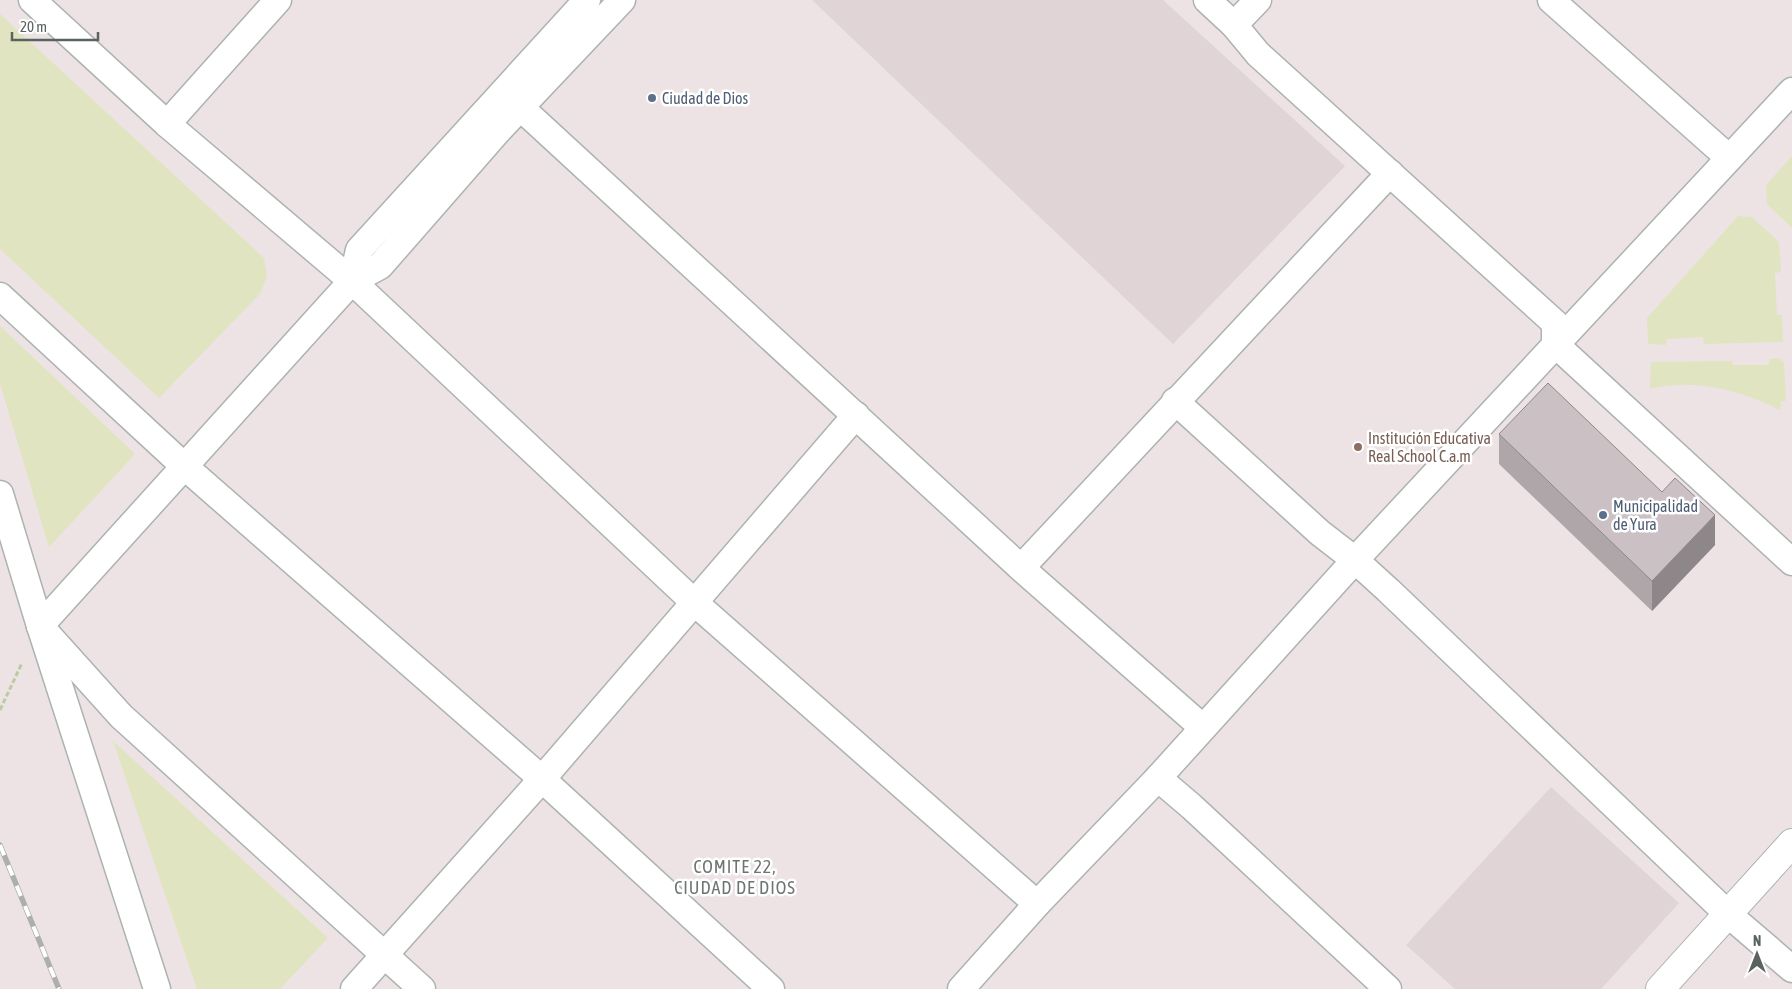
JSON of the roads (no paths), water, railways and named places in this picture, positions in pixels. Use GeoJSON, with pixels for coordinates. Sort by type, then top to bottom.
{"type":"FeatureCollection","features":[{"type":"Feature","properties":{"kind":"street"},"geometry":{"type":"LineString","coordinates":[[32,0],[167,124],[352,281],[695,603],[1037,904]]}},
{"type":"Feature","properties":{"kind":"street"},"geometry":{"type":"LineString","coordinates":[[167,124],[278,0]]}},
{"type":"Feature","properties":{"kind":"street"},"geometry":{"type":"LineString","coordinates":[[352,281],[359,250],[588,0]]}},
{"type":"Feature","properties":{"kind":"street"},"geometry":{"type":"LineString","coordinates":[[40,626],[352,281],[380,266],[520,107],[622,0]]}},
{"type":"Feature","properties":{"kind":"street"},"geometry":{"type":"LineString","coordinates":[[1234,25],[1258,0]]}},
{"type":"Feature","properties":{"kind":"street"},"geometry":{"type":"LineString","coordinates":[[1551,0],[1729,158]]}},
{"type":"Feature","properties":{"kind":"street"},"geometry":{"type":"LineString","coordinates":[[1212,2],[1258,54],[1555,323],[1555,344],[1792,562]]}},
{"type":"Feature","properties":{"kind":"street"},"geometry":{"type":"LineString","coordinates":[[961,989],[1037,904],[1158,778],[1355,560],[1792,91]]}},
{"type":"Feature","properties":{"kind":"street"},"geometry":{"type":"LineString","coordinates":[[520,107],[1021,568],[1202,728]]}},
{"type":"Feature","properties":{"kind":"street"},"geometry":{"type":"LineString","coordinates":[[1021,568],[1390,172]]}},
{"type":"Feature","properties":{"kind":"street"},"geometry":{"type":"LineString","coordinates":[[0,296],[184,466],[542,779],[771,989]]}},
{"type":"Feature","properties":{"kind":"street"},"geometry":{"type":"LineString","coordinates":[[1175,401],[1320,533],[1355,560],[1388,590],[1729,915],[1792,969]]}},
{"type":"Feature","properties":{"kind":"street"},"geometry":{"type":"LineString","coordinates":[[354,989],[542,779],[856,416]]}},
{"type":"Feature","properties":{"kind":"street"},"geometry":{"type":"LineString","coordinates":[[0,494],[40,626],[157,989]]}},
{"type":"Feature","properties":{"kind":"street"},"geometry":{"type":"LineString","coordinates":[[40,626],[121,716],[422,989]]}},
{"type":"Feature","properties":{"kind":"street"},"geometry":{"type":"LineString","coordinates":[[1158,778],[1388,989]]}},
{"type":"Feature","properties":{"kind":"street"},"geometry":{"type":"LineString","coordinates":[[1660,989],[1729,915],[1792,843]]}},
{"type":"Feature","properties":{"kind":"railway"},"geometry":{"type":"LineString","coordinates":[[0,845],[59,989]]}},
{"type":"Feature","properties":{"kind":"place","name":"Ciudad de Dios"},"geometry":{"type":"Point","coordinates":[652,98]}},
{"type":"Feature","properties":{"kind":"place","name":"Institución Educativa Real School C.a.m"},"geometry":{"type":"Point","coordinates":[1358,447]}},
{"type":"Feature","properties":{"kind":"place","name":"Municipalidad de Yura"},"geometry":{"type":"Point","coordinates":[1603,515]}},
{"type":"Feature","properties":{"kind":"district","name":"COMITE 22, CIUDAD DE DIOS"},"geometry":{"type":"Point","coordinates":[735,876]}}]}
